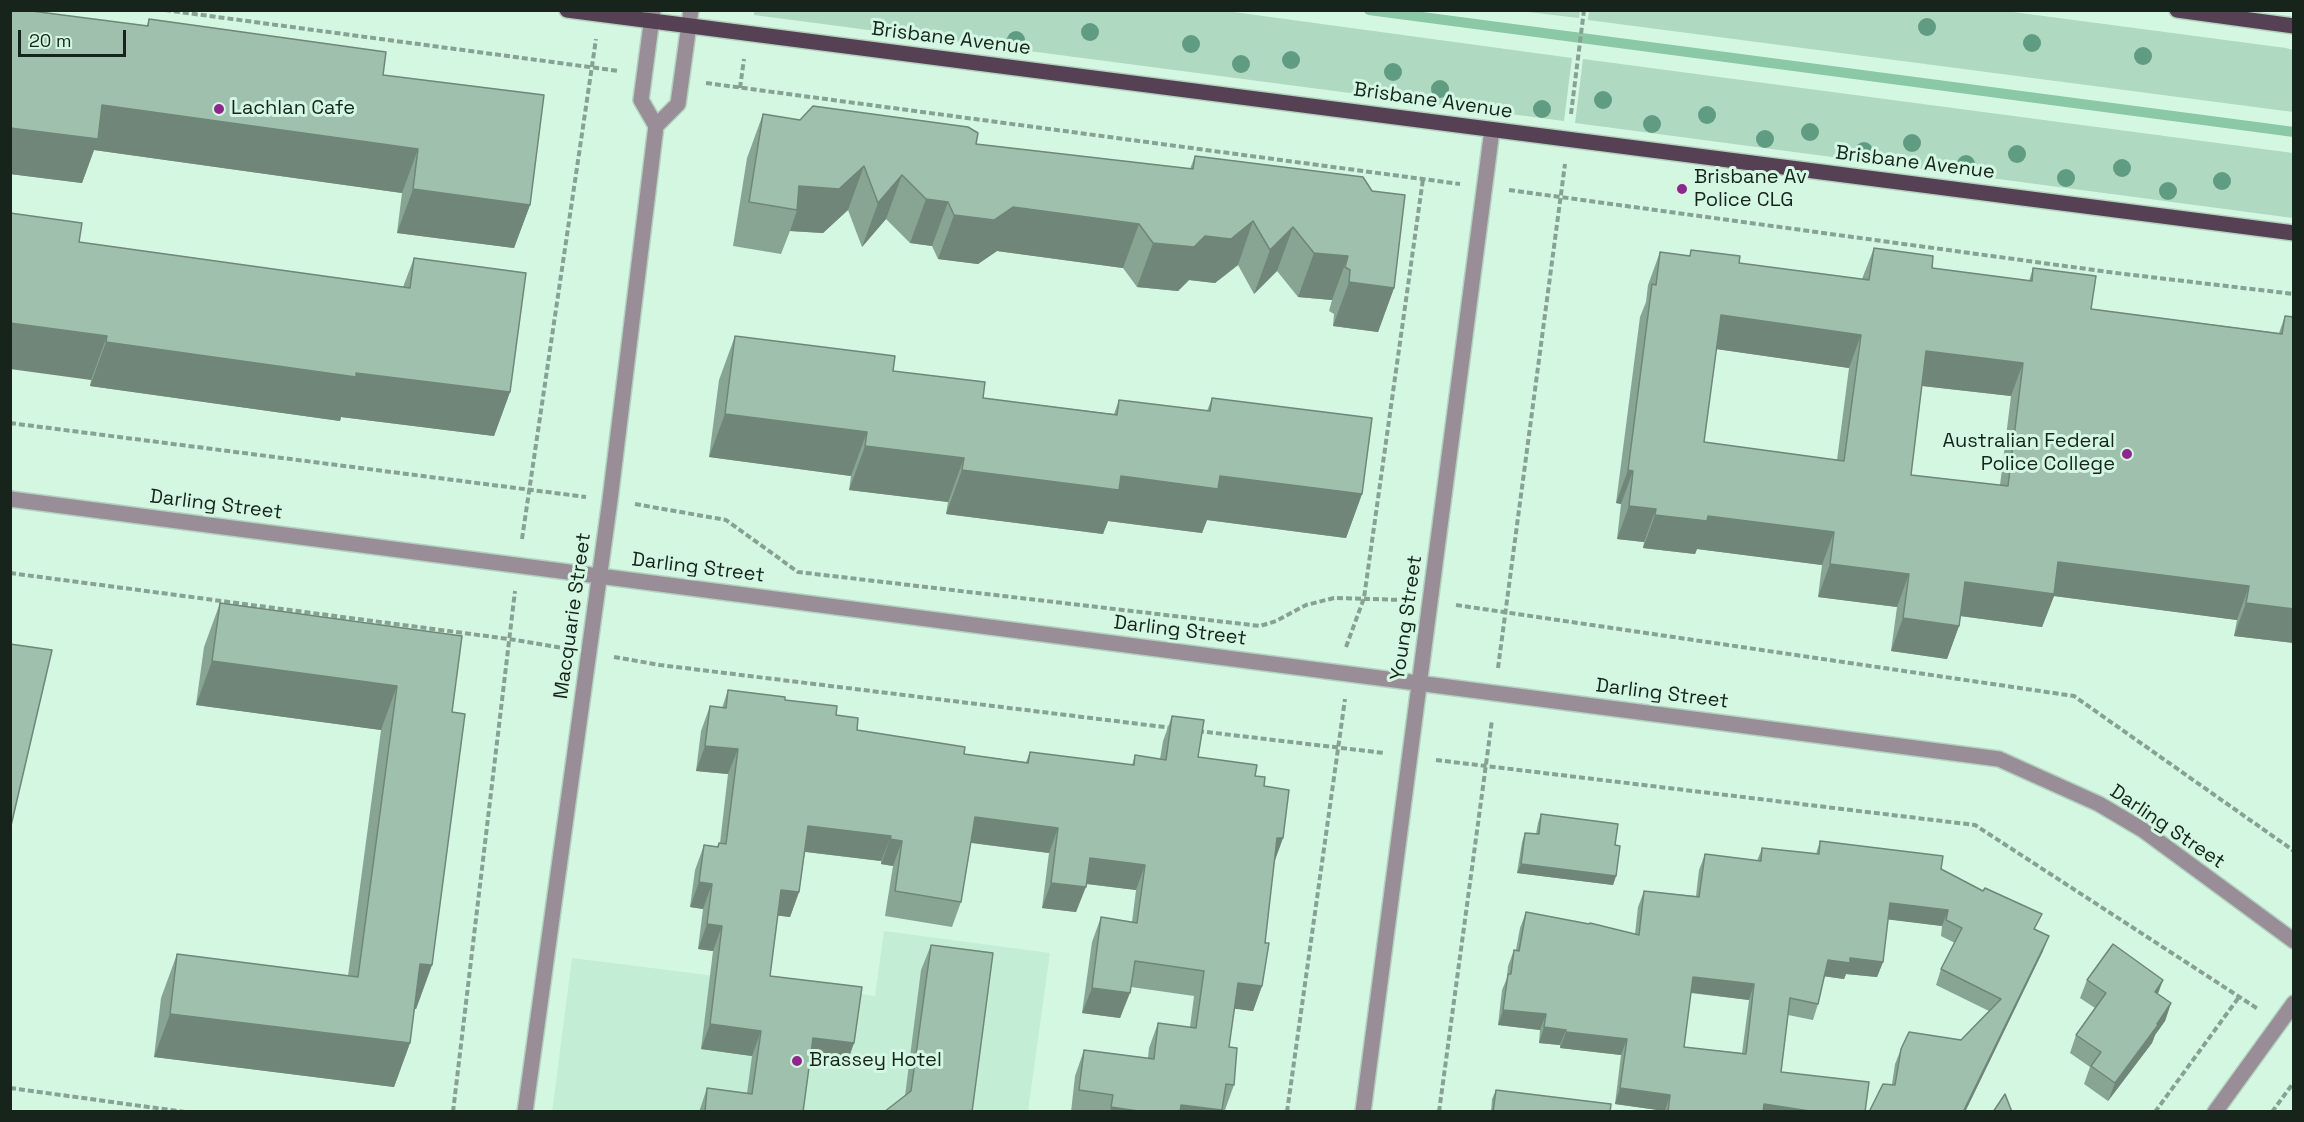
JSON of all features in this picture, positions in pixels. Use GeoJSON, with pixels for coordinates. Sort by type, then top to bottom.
{"type":"FeatureCollection","features":[{"type":"Feature","properties":{"kind":"main road","name":"Brisbane Avenue"},"geometry":{"type":"LineString","coordinates":[[567,10],[690,18],[1567,141],[2294,233]]}},
{"type":"Feature","properties":{"kind":"main road"},"geometry":{"type":"LineString","coordinates":[[2177,10],[2294,26]]}},
{"type":"Feature","properties":{"kind":"street"},"geometry":{"type":"LineString","coordinates":[[653,16],[641,100],[656,126],[678,104],[690,18]]}},
{"type":"Feature","properties":{"kind":"street","name":"Macquarie Street"},"geometry":{"type":"LineString","coordinates":[[525,1112],[600,576],[656,126]]}},
{"type":"Feature","properties":{"kind":"street","name":"Young Street"},"geometry":{"type":"LineString","coordinates":[[1363,1112],[1492,130]]}},
{"type":"Feature","properties":{"kind":"street","name":"Darling Street"},"geometry":{"type":"LineString","coordinates":[[10,500],[1999,759],[2099,804],[2143,830],[2294,941]]}},
{"type":"Feature","properties":{"kind":"street"},"geometry":{"type":"LineString","coordinates":[[2215,1112],[2294,1003]]}},
{"type":"Feature","properties":{"kind":"path"},"geometry":{"type":"LineString","coordinates":[[165,10],[621,71]]}},
{"type":"Feature","properties":{"kind":"path"},"geometry":{"type":"LineString","coordinates":[[1439,1112],[1584,10]]}},
{"type":"Feature","properties":{"kind":"path"},"geometry":{"type":"LineString","coordinates":[[453,1112],[528,491],[594,48]]}},
{"type":"Feature","properties":{"kind":"path"},"geometry":{"type":"LineString","coordinates":[[740,88],[743,67]]}},
{"type":"Feature","properties":{"kind":"path"},"geometry":{"type":"LineString","coordinates":[[706,83],[2116,273],[2294,294]]}},
{"type":"Feature","properties":{"kind":"path"},"geometry":{"type":"LineString","coordinates":[[1287,1112],[1348,674],[1346,644],[1364,598],[1423,179]]}},
{"type":"Feature","properties":{"kind":"path"},"geometry":{"type":"LineString","coordinates":[[10,423],[610,500],[726,520],[798,572],[1260,626],[1276,621],[1306,605],[1334,598],[1430,600],[2074,696],[2294,851]]}},
{"type":"Feature","properties":{"kind":"path"},"geometry":{"type":"LineString","coordinates":[[10,573],[509,639]]}},
{"type":"Feature","properties":{"kind":"path"},"geometry":{"type":"LineString","coordinates":[[660,665],[1179,729]]}},
{"type":"Feature","properties":{"kind":"path"},"geometry":{"type":"LineString","coordinates":[[1191,730],[1975,825],[2279,1023]]}},
{"type":"Feature","properties":{"kind":"path"},"geometry":{"type":"LineString","coordinates":[[2155,1112],[2239,997]]}},
{"type":"Feature","properties":{"kind":"path"},"geometry":{"type":"LineString","coordinates":[[2272,1112],[2294,1082]]}},
{"type":"Feature","properties":{"kind":"path"},"geometry":{"type":"LineString","coordinates":[[10,1088],[185,1112]]}},
{"type":"Feature","properties":{"kind":"shaded area"},"geometry":{"type":"Polygon","coordinates":[[[1219,10],[1572,58],[1564,121],[754,15],[754,11],[1219,10]]]}},
{"type":"Feature","properties":{"kind":"shaded area"},"geometry":{"type":"Polygon","coordinates":[[[1580,10],[1579,18],[1519,11],[1580,10]]]}},
{"type":"Feature","properties":{"kind":"shaded area"},"geometry":{"type":"Polygon","coordinates":[[[1589,10],[1998,10],[2286,48],[2293,50],[2293,112],[1588,20],[1589,10]]]}},
{"type":"Feature","properties":{"kind":"shaded area"},"geometry":{"type":"Polygon","coordinates":[[[1583,59],[2293,153],[2293,218],[1575,123],[1583,59]]]}},
{"type":"Feature","properties":{"kind":"shaded area","name":"Brassey Hotel"},"geometry":{"type":"Polygon","coordinates":[[[884,931],[1050,953],[1028,1111],[552,1112],[572,958],[875,996],[884,931]]]}},
{"type":"Feature","properties":{"kind":"building"},"geometry":{"type":"Polygon","coordinates":[[[10,10],[148,26],[149,19],[386,52],[383,75],[544,95],[530,205],[413,189],[418,149],[102,105],[98,139],[10,128],[10,10]]]}},
{"type":"Feature","properties":{"kind":"building"},"geometry":{"type":"Polygon","coordinates":[[[813,106],[968,127],[978,133],[976,144],[1193,169],[1195,156],[1363,177],[1372,191],[1405,195],[1394,288],[1349,282],[1350,270],[1345,267],[1348,256],[1314,253],[1293,227],[1270,250],[1253,221],[1231,239],[1205,236],[1194,247],[1153,243],[1139,224],[1013,207],[994,220],[954,215],[948,202],[926,199],[902,175],[878,203],[864,166],[839,189],[799,186],[797,210],[749,202],[763,114],[800,120],[813,106]]]}},
{"type":"Feature","properties":{"kind":"building"},"geometry":{"type":"Polygon","coordinates":[[[10,213],[82,223],[79,242],[410,288],[414,258],[526,273],[510,392],[356,373],[356,377],[106,342],[107,336],[10,323],[10,213]]]}},
{"type":"Feature","properties":{"kind":"building","name":"Australian Federal Police College"},"geometry":{"type":"Polygon","coordinates":[[[1874,248],[1933,256],[1932,268],[2032,281],[2033,268],[2096,276],[2091,309],[2282,334],[2285,316],[2294,317],[2294,609],[2246,603],[2249,586],[2058,562],[2054,594],[1965,582],[1959,626],[1903,618],[1909,574],[1830,564],[1834,532],[1708,516],[1707,521],[1655,515],[1656,509],[1629,506],[1633,471],[1628,470],[1652,284],[1656,285],[1660,252],[1690,256],[1691,250],[1740,256],[1739,263],[1869,280],[1874,248]],[[1721,315],[1704,442],[1844,461],[1861,335],[1721,315]],[[1926,351],[1911,475],[2008,486],[2023,363],[1926,351]]]}},
{"type":"Feature","properties":{"kind":"building"},"geometry":{"type":"Polygon","coordinates":[[[735,336],[895,356],[893,371],[985,382],[983,398],[1117,415],[1119,400],[1210,411],[1212,398],[1372,418],[1362,494],[1220,476],[1218,489],[1121,476],[1119,490],[962,470],[964,458],[865,446],[867,432],[725,414],[735,336]]]}},
{"type":"Feature","properties":{"kind":"building"},"geometry":{"type":"Polygon","coordinates":[[[220,603],[462,636],[452,712],[465,714],[432,965],[420,964],[410,1043],[170,1014],[177,954],[358,977],[397,686],[212,661],[220,603]]]}},
{"type":"Feature","properties":{"kind":"building"},"geometry":{"type":"Polygon","coordinates":[[[10,644],[52,650],[10,830],[10,644]]]}},
{"type":"Feature","properties":{"kind":"building"},"geometry":{"type":"Polygon","coordinates":[[[728,690],[837,706],[836,715],[858,718],[857,730],[965,747],[964,754],[1028,763],[1030,752],[1134,765],[1135,755],[1166,760],[1172,716],[1204,720],[1198,757],[1257,765],[1255,776],[1265,777],[1264,786],[1289,790],[1283,838],[1277,838],[1265,943],[1269,943],[1262,986],[1238,983],[1229,1047],[1237,1048],[1234,1085],[1226,1084],[1222,1110],[1181,1105],[1180,1112],[1145,1112],[1111,1107],[1113,1095],[1079,1090],[1084,1050],[1154,1059],[1158,1023],[1196,1028],[1204,971],[1135,961],[1130,993],[1092,988],[1101,917],[1137,923],[1145,865],[1090,858],[1086,887],[1051,883],[1058,828],[975,817],[961,902],[895,891],[902,841],[890,839],[891,836],[808,826],[799,892],[781,890],[770,976],[862,987],[854,1043],[813,1038],[803,1112],[705,1112],[707,1088],[752,1094],[761,1031],[710,1024],[722,926],[707,924],[712,884],[699,882],[704,845],[718,847],[719,843],[726,844],[738,749],[705,746],[710,706],[726,708],[728,690]]]}},
{"type":"Feature","properties":{"kind":"building"},"geometry":{"type":"Polygon","coordinates":[[[1541,814],[1618,824],[1615,845],[1620,846],[1616,876],[1521,864],[1525,833],[1539,834],[1541,814]]]}},
{"type":"Feature","properties":{"kind":"building"},"geometry":{"type":"Polygon","coordinates":[[[1820,841],[1943,856],[1941,869],[1983,891],[1985,888],[2042,914],[2034,929],[2049,936],[1963,1112],[1869,1112],[1883,1084],[1895,1085],[1901,1049],[1909,1032],[1961,1040],[2001,999],[1941,969],[1962,928],[1946,920],[1948,910],[1890,903],[1883,962],[1850,958],[1850,963],[1828,960],[1818,1004],[1790,998],[1781,1072],[1869,1082],[1865,1112],[1816,1112],[1764,1104],[1763,1112],[1668,1112],[1670,1095],[1620,1088],[1627,1039],[1566,1032],[1566,1030],[1544,1027],[1546,1014],[1503,1010],[1508,974],[1511,974],[1514,950],[1519,951],[1526,912],[1590,923],[1639,935],[1644,891],[1699,897],[1705,854],[1761,861],[1762,848],[1819,854],[1820,841]],[[1693,977],[1684,1047],[1746,1054],[1754,984],[1693,977]]]}},
{"type":"Feature","properties":{"kind":"building"},"geometry":{"type":"Polygon","coordinates":[[[2113,944],[2163,980],[2155,992],[2171,1003],[2158,1025],[2115,1083],[2091,1066],[2101,1052],[2076,1035],[2106,993],[2087,980],[2113,944]]]}},
{"type":"Feature","properties":{"kind":"building"},"geometry":{"type":"Polygon","coordinates":[[[931,945],[993,953],[972,1112],[884,1112],[911,1091],[931,945]]]}},
{"type":"Feature","properties":{"kind":"building"},"geometry":{"type":"Polygon","coordinates":[[[1496,1090],[1611,1104],[1610,1112],[1493,1112],[1496,1090]]]}},
{"type":"Feature","properties":{"kind":"building"},"geometry":{"type":"Polygon","coordinates":[[[2005,1094],[2012,1112],[1993,1112],[2005,1094]]]}},
{"type":"Feature","properties":{"kind":"waterway"},"geometry":{"type":"LineString","coordinates":[[1369,10],[2294,132]]}},
{"type":"Feature","properties":{"kind":"place","name":"Lachlan Cafe"},"geometry":{"type":"Point","coordinates":[219,109]}},
{"type":"Feature","properties":{"kind":"place","name":"Brisbane Av Police CLG"},"geometry":{"type":"Point","coordinates":[1682,189]}},
{"type":"Feature","properties":{"kind":"place","name":"Australian Federal Police College"},"geometry":{"type":"Point","coordinates":[2127,454]}},
{"type":"Feature","properties":{"kind":"place","name":"Brassey Hotel"},"geometry":{"type":"Point","coordinates":[797,1061]}}]}
